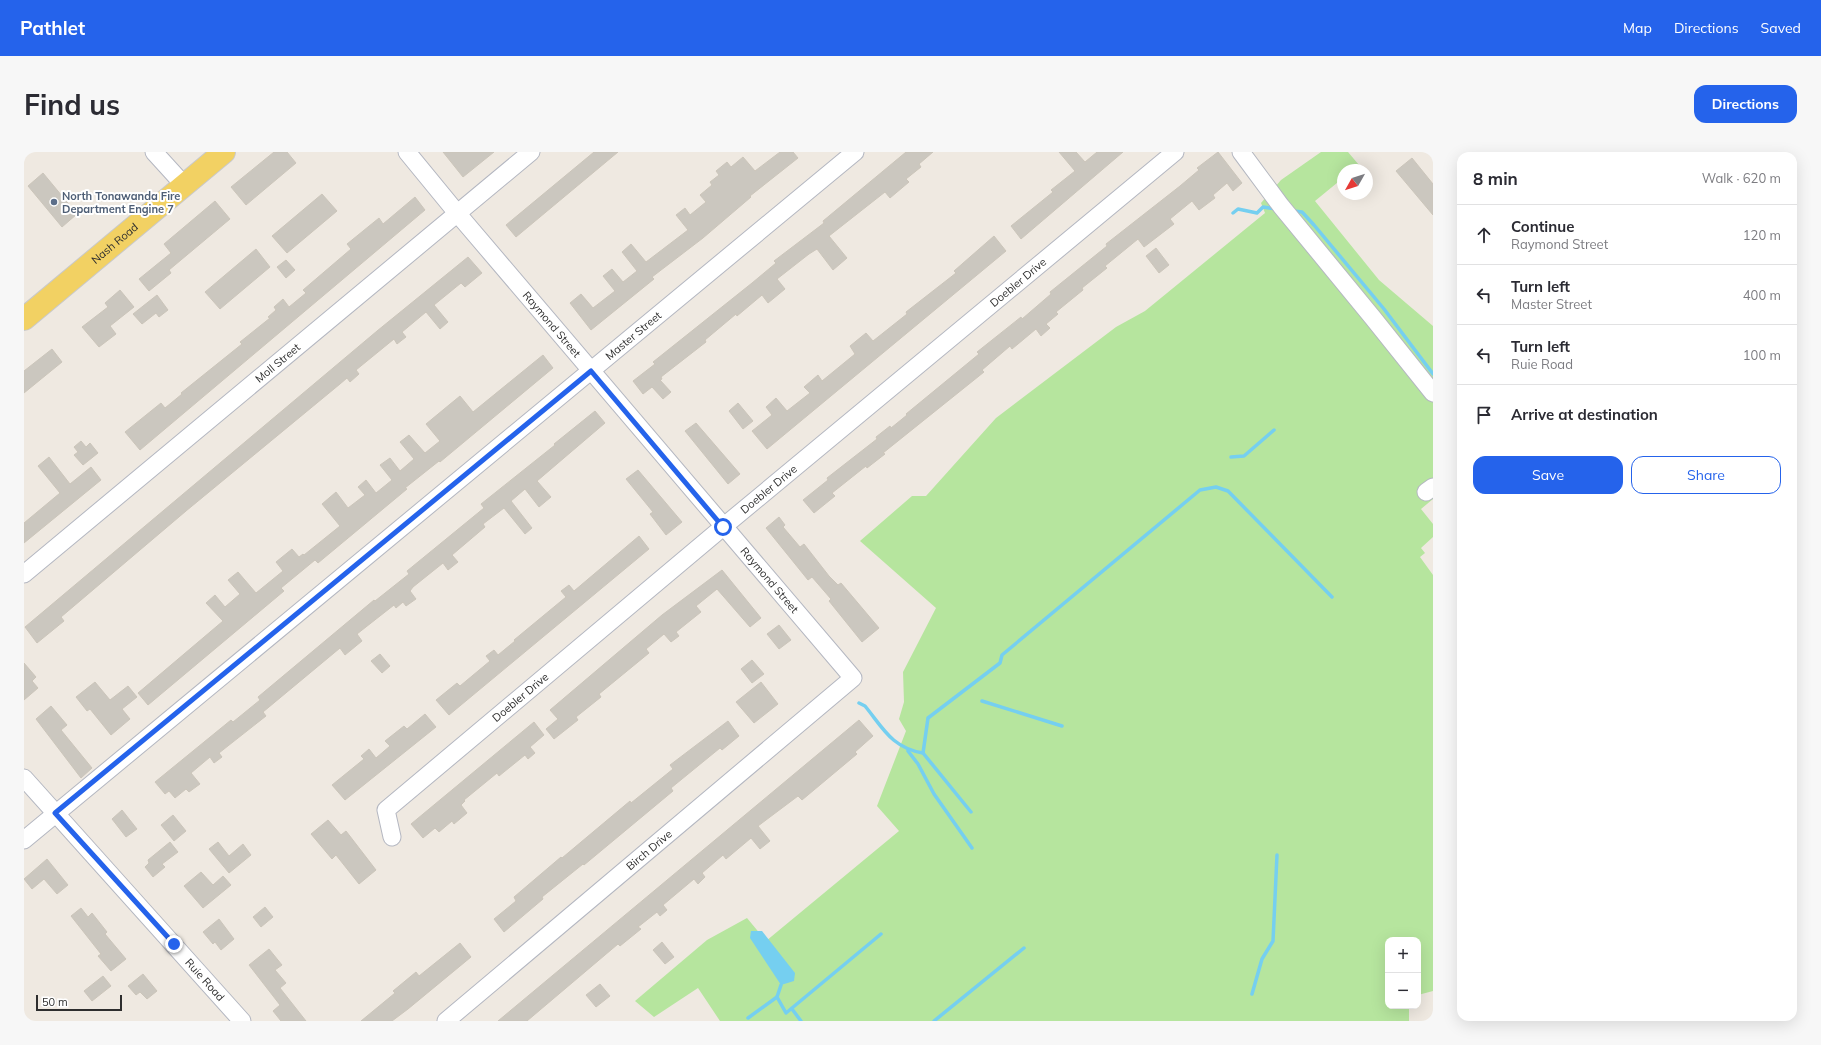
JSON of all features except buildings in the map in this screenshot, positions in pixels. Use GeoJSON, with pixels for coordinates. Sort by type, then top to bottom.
{"type":"FeatureCollection","features":[{"type":"Feature","properties":{"kind":"main road","name":"Nash Road"},"geometry":{"type":"LineString","coordinates":[[24,319],[224,152]]}},
{"type":"Feature","properties":{"kind":"street"},"geometry":{"type":"LineString","coordinates":[[154,152],[184,185]]}},
{"type":"Feature","properties":{"kind":"street","name":"Raymond Street"},"geometry":{"type":"LineString","coordinates":[[407,152],[723,527],[853,678]]}},
{"type":"Feature","properties":{"kind":"street","name":"Moll Street"},"geometry":{"type":"LineString","coordinates":[[24,574],[531,152]]}},
{"type":"Feature","properties":{"kind":"street","name":"Master Street"},"geometry":{"type":"LineString","coordinates":[[24,840],[855,152]]}},
{"type":"Feature","properties":{"kind":"street","name":"Doebler Drive"},"geometry":{"type":"LineString","coordinates":[[392,837],[386,810],[723,527],[1175,152]]}},
{"type":"Feature","properties":{"kind":"street"},"geometry":{"type":"LineString","coordinates":[[1243,155],[1281,206],[1374,318],[1433,394]]}},
{"type":"Feature","properties":{"kind":"street","name":"Birch Drive"},"geometry":{"type":"LineString","coordinates":[[446,1021],[853,678]]}},
{"type":"Feature","properties":{"kind":"street","name":"Ruie Road"},"geometry":{"type":"LineString","coordinates":[[24,778],[242,1021]]}},
{"type":"Feature","properties":{"kind":"green space"},"geometry":{"type":"Polygon","coordinates":[[[1321,152],[1348,152],[1358,164],[1337,164],[1337,183],[1315,201],[1379,280],[1433,326],[1433,499],[1421,509],[1433,524],[1433,537],[1421,548],[1425,553],[1420,557],[1433,575],[1433,991],[1421,994],[1421,937],[1385,937],[1385,1009],[1409,1009],[1409,1021],[720,1021],[698,988],[654,1017],[635,1001],[707,940],[747,918],[766,941],[899,831],[877,806],[906,731],[899,719],[904,702],[903,672],[936,608],[860,541],[912,496],[926,496],[996,418],[1116,327],[1145,311],[1265,213],[1261,203],[1281,180],[1321,152]]]}},
{"type":"Feature","properties":{"kind":"water"},"geometry":{"type":"Polygon","coordinates":[[[751,931],[762,931],[795,973],[794,981],[781,985],[750,938],[751,931]]]}},
{"type":"Feature","properties":{"kind":"waterway"},"geometry":{"type":"LineString","coordinates":[[1233,213],[1238,209],[1257,213],[1263,207],[1276,209]]}},
{"type":"Feature","properties":{"kind":"waterway"},"geometry":{"type":"LineString","coordinates":[[1294,211],[1302,212],[1314,225],[1384,309],[1433,374]]}},
{"type":"Feature","properties":{"kind":"waterway"},"geometry":{"type":"LineString","coordinates":[[1231,457],[1244,456],[1274,430]]}},
{"type":"Feature","properties":{"kind":"waterway"},"geometry":{"type":"LineString","coordinates":[[923,753],[928,718],[1000,663],[1002,655],[1200,490],[1216,487],[1228,491],[1332,597]]}},
{"type":"Feature","properties":{"kind":"waterway"},"geometry":{"type":"LineString","coordinates":[[982,701],[1062,726]]}},
{"type":"Feature","properties":{"kind":"waterway"},"geometry":{"type":"LineString","coordinates":[[859,703],[865,706],[889,736],[896,742],[903,747],[923,753],[971,812]]}},
{"type":"Feature","properties":{"kind":"waterway"},"geometry":{"type":"LineString","coordinates":[[908,751],[918,764],[934,794],[972,848]]}},
{"type":"Feature","properties":{"kind":"waterway"},"geometry":{"type":"LineString","coordinates":[[1252,994],[1262,959],[1273,941],[1277,855]]}},
{"type":"Feature","properties":{"kind":"waterway"},"geometry":{"type":"LineString","coordinates":[[748,1018],[777,997],[786,1013],[881,934]]}},
{"type":"Feature","properties":{"kind":"waterway"},"geometry":{"type":"LineString","coordinates":[[934,1021],[1024,948]]}},
{"type":"Feature","properties":{"kind":"waterway"},"geometry":{"type":"LineString","coordinates":[[777,997],[781,985]]}},
{"type":"Feature","properties":{"kind":"waterway"},"geometry":{"type":"LineString","coordinates":[[792,1009],[801,1021]]}},
{"type":"Feature","properties":{"kind":"place","name":"North Tonawanda Fire Department Engine 7"},"geometry":{"type":"Point","coordinates":[54,202]}},
{"type":"Feature","properties":{"kind":"route"},"geometry":{"type":"LineString","coordinates":[[174,944],[55,813],[591,371],[723,527]]}}]}
